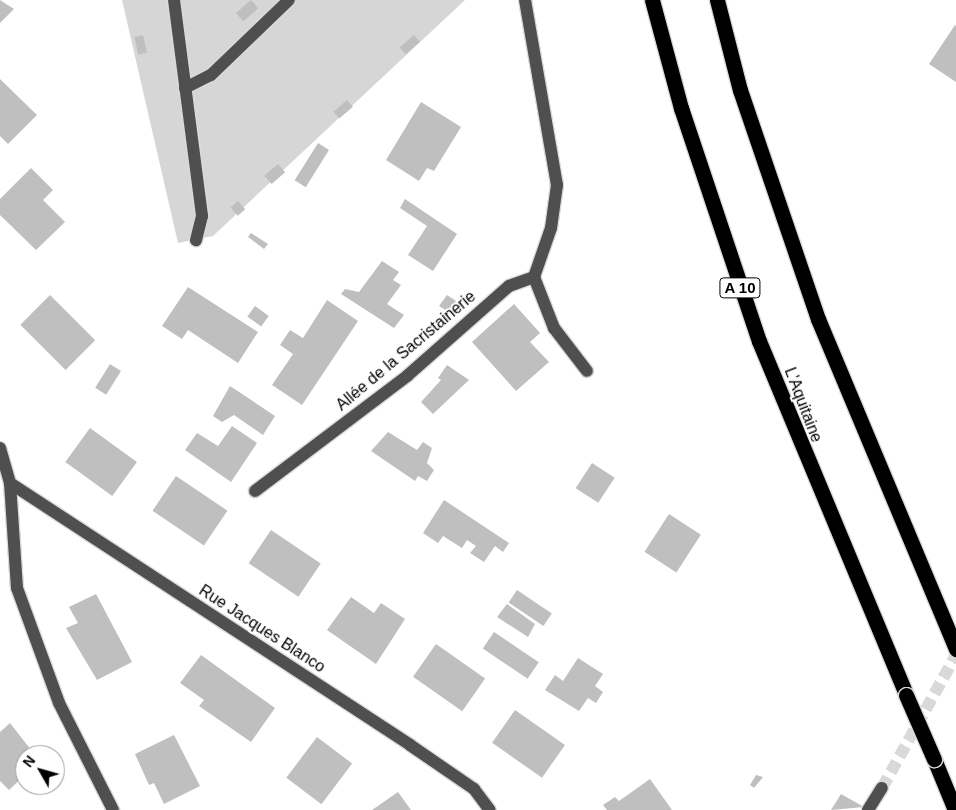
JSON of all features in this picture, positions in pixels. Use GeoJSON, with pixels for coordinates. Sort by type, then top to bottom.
{"type":"FeatureCollection","features":[{"type":"Feature","properties":{"kind":"highway","name":"L'Aquitaine"},"geometry":{"type":"LineString","coordinates":[[652,0],[692,144],[759,340],[955,810]]}},
{"type":"Feature","properties":{"kind":"highway"},"geometry":{"type":"LineString","coordinates":[[717,0],[740,90],[818,319],[956,649]]}},
{"type":"Feature","properties":{"kind":"street"},"geometry":{"type":"LineString","coordinates":[[174,0],[202,216],[196,240]]}},
{"type":"Feature","properties":{"kind":"street"},"geometry":{"type":"LineString","coordinates":[[185,88],[212,74],[289,0]]}},
{"type":"Feature","properties":{"kind":"street"},"geometry":{"type":"LineString","coordinates":[[525,0],[557,184],[551,228],[534,277],[554,328],[587,371]]}},
{"type":"Feature","properties":{"kind":"street","name":"Allée de la Sacristainerie"},"geometry":{"type":"LineString","coordinates":[[255,491],[407,376],[509,286],[534,277]]}},
{"type":"Feature","properties":{"kind":"street"},"geometry":{"type":"LineString","coordinates":[[0,448],[10,483],[17,588],[59,703],[112,810]]}},
{"type":"Feature","properties":{"kind":"street","name":"Rue Jacques Blanco"},"geometry":{"type":"LineString","coordinates":[[10,483],[410,745],[474,789],[490,810]]}},
{"type":"Feature","properties":{"kind":"street"},"geometry":{"type":"LineString","coordinates":[[868,810],[882,788]]}},
{"type":"Feature","properties":{"kind":"shaded area"},"geometry":{"type":"Polygon","coordinates":[[[122,0],[465,0],[213,236],[178,243],[122,0]]]}},
{"type":"Feature","properties":{"kind":"building"},"geometry":{"type":"Polygon","coordinates":[[[0,0],[14,9],[0,23],[0,0]]]}},
{"type":"Feature","properties":{"kind":"building"},"geometry":{"type":"Polygon","coordinates":[[[251,0],[258,8],[243,21],[236,13],[251,0]]]}},
{"type":"Feature","properties":{"kind":"building"},"geometry":{"type":"Polygon","coordinates":[[[956,26],[956,82],[929,64],[956,26]]]}},
{"type":"Feature","properties":{"kind":"building"},"geometry":{"type":"Polygon","coordinates":[[[143,35],[147,53],[138,55],[134,37],[143,35]]]}},
{"type":"Feature","properties":{"kind":"building"},"geometry":{"type":"Polygon","coordinates":[[[414,35],[420,42],[406,54],[400,47],[414,35]]]}},
{"type":"Feature","properties":{"kind":"building"},"geometry":{"type":"Polygon","coordinates":[[[0,79],[37,115],[8,144],[0,136],[0,79]]]}},
{"type":"Feature","properties":{"kind":"building"},"geometry":{"type":"Polygon","coordinates":[[[347,100],[353,107],[339,119],[333,112],[347,100]]]}},
{"type":"Feature","properties":{"kind":"building"},"geometry":{"type":"Polygon","coordinates":[[[421,102],[461,127],[434,171],[427,168],[419,181],[386,160],[421,102]]]}},
{"type":"Feature","properties":{"kind":"building"},"geometry":{"type":"Polygon","coordinates":[[[318,143],[329,150],[306,187],[295,180],[318,143]]]}},
{"type":"Feature","properties":{"kind":"building"},"geometry":{"type":"Polygon","coordinates":[[[278,164],[285,172],[272,184],[264,176],[278,164]]]}},
{"type":"Feature","properties":{"kind":"building"},"geometry":{"type":"Polygon","coordinates":[[[31,168],[53,190],[43,200],[65,222],[36,250],[0,215],[0,199],[31,168]]]}},
{"type":"Feature","properties":{"kind":"building"},"geometry":{"type":"Polygon","coordinates":[[[405,199],[457,234],[433,271],[408,255],[427,226],[400,208],[405,199]]]}},
{"type":"Feature","properties":{"kind":"building"},"geometry":{"type":"Polygon","coordinates":[[[238,201],[245,209],[238,216],[230,208],[238,201]]]}},
{"type":"Feature","properties":{"kind":"building"},"geometry":{"type":"Polygon","coordinates":[[[251,233],[268,244],[264,249],[248,237],[251,233]]]}},
{"type":"Feature","properties":{"kind":"building"},"geometry":{"type":"Polygon","coordinates":[[[382,261],[399,272],[393,280],[401,285],[387,304],[404,315],[394,328],[341,294],[345,289],[359,292],[382,261]]]}},
{"type":"Feature","properties":{"kind":"building"},"geometry":{"type":"Polygon","coordinates":[[[188,287],[258,332],[238,363],[188,330],[182,339],[162,326],[188,287]]]}},
{"type":"Feature","properties":{"kind":"building"},"geometry":{"type":"Polygon","coordinates":[[[50,295],[95,340],[66,370],[20,325],[50,295]]]}},
{"type":"Feature","properties":{"kind":"building"},"geometry":{"type":"Polygon","coordinates":[[[447,295],[465,307],[455,316],[439,306],[447,295]]]}},
{"type":"Feature","properties":{"kind":"building"},"geometry":{"type":"Polygon","coordinates":[[[327,300],[358,321],[302,405],[272,385],[293,354],[280,345],[290,330],[303,338],[327,300]]]}},
{"type":"Feature","properties":{"kind":"building"},"geometry":{"type":"Polygon","coordinates":[[[514,304],[540,333],[530,342],[549,362],[516,391],[472,342],[514,304]]]}},
{"type":"Feature","properties":{"kind":"building"},"geometry":{"type":"Polygon","coordinates":[[[255,306],[269,316],[261,327],[247,317],[255,306]]]}},
{"type":"Feature","properties":{"kind":"building"},"geometry":{"type":"Polygon","coordinates":[[[110,364],[121,371],[106,395],[95,388],[110,364]]]}},
{"type":"Feature","properties":{"kind":"building"},"geometry":{"type":"Polygon","coordinates":[[[447,365],[469,380],[433,414],[421,402],[441,380],[438,378],[447,365]]]}},
{"type":"Feature","properties":{"kind":"building"},"geometry":{"type":"Polygon","coordinates":[[[230,386],[275,416],[263,435],[234,415],[222,422],[213,416],[230,386]]]}},
{"type":"Feature","properties":{"kind":"building"},"geometry":{"type":"Polygon","coordinates":[[[232,426],[257,443],[231,482],[185,450],[197,433],[218,446],[232,426]]]}},
{"type":"Feature","properties":{"kind":"building"},"geometry":{"type":"Polygon","coordinates":[[[90,428],[137,462],[112,496],[65,462],[90,428]]]}},
{"type":"Feature","properties":{"kind":"building"},"geometry":{"type":"Polygon","coordinates":[[[388,432],[417,450],[423,442],[432,448],[427,463],[434,470],[427,481],[418,476],[415,481],[371,451],[388,432]]]}},
{"type":"Feature","properties":{"kind":"building"},"geometry":{"type":"Polygon","coordinates":[[[592,463],[615,478],[598,503],[576,488],[592,463]]]}},
{"type":"Feature","properties":{"kind":"building"},"geometry":{"type":"Polygon","coordinates":[[[176,476],[227,511],[204,545],[153,511],[176,476]]]}},
{"type":"Feature","properties":{"kind":"building"},"geometry":{"type":"Polygon","coordinates":[[[444,500],[509,543],[503,552],[495,546],[484,562],[470,553],[476,546],[467,540],[462,548],[443,536],[438,543],[423,533],[444,500]]]}},
{"type":"Feature","properties":{"kind":"building"},"geometry":{"type":"Polygon","coordinates":[[[669,514],[701,535],[676,572],[644,552],[669,514]]]}},
{"type":"Feature","properties":{"kind":"building"},"geometry":{"type":"Polygon","coordinates":[[[271,530],[321,564],[298,597],[249,563],[271,530]]]}},
{"type":"Feature","properties":{"kind":"building"},"geometry":{"type":"Polygon","coordinates":[[[517,590],[552,613],[543,626],[509,602],[517,590]]]}},
{"type":"Feature","properties":{"kind":"building"},"geometry":{"type":"Polygon","coordinates":[[[96,594],[132,662],[97,680],[66,628],[78,623],[69,607],[96,594]]]}},
{"type":"Feature","properties":{"kind":"building"},"geometry":{"type":"Polygon","coordinates":[[[351,597],[374,613],[381,603],[405,619],[376,664],[327,630],[351,597]]]}},
{"type":"Feature","properties":{"kind":"building"},"geometry":{"type":"Polygon","coordinates":[[[507,604],[535,624],[528,637],[497,617],[507,604]]]}},
{"type":"Feature","properties":{"kind":"building"},"geometry":{"type":"Polygon","coordinates":[[[494,632],[539,662],[528,679],[483,649],[494,632]]]}},
{"type":"Feature","properties":{"kind":"building"},"geometry":{"type":"Polygon","coordinates":[[[436,644],[485,678],[462,711],[413,677],[436,644]]]}},
{"type":"Feature","properties":{"kind":"building"},"geometry":{"type":"Polygon","coordinates":[[[201,655],[275,708],[251,742],[199,706],[204,700],[180,683],[201,655]]]}},
{"type":"Feature","properties":{"kind":"building"},"geometry":{"type":"Polygon","coordinates":[[[578,658],[603,674],[595,686],[603,692],[596,703],[588,698],[579,711],[545,690],[555,675],[563,681],[578,658]]]}},
{"type":"Feature","properties":{"kind":"building"},"geometry":{"type":"Polygon","coordinates":[[[515,710],[565,745],[542,778],[492,743],[515,710]]]}},
{"type":"Feature","properties":{"kind":"building"},"geometry":{"type":"Polygon","coordinates":[[[10,723],[27,745],[15,745],[15,784],[9,790],[0,781],[0,732],[10,723]]]}},
{"type":"Feature","properties":{"kind":"building"},"geometry":{"type":"Polygon","coordinates":[[[174,735],[200,786],[164,804],[154,783],[149,785],[135,754],[174,735]]]}},
{"type":"Feature","properties":{"kind":"building"},"geometry":{"type":"Polygon","coordinates":[[[317,737],[352,763],[321,804],[286,778],[317,737]]]}},
{"type":"Feature","properties":{"kind":"building"},"geometry":{"type":"Polygon","coordinates":[[[756,775],[763,777],[754,788],[750,785],[756,775]]]}},
{"type":"Feature","properties":{"kind":"building"},"geometry":{"type":"Polygon","coordinates":[[[650,779],[672,810],[607,810],[603,805],[615,797],[619,801],[650,779]]]}},
{"type":"Feature","properties":{"kind":"building"},"geometry":{"type":"Polygon","coordinates":[[[398,792],[411,810],[372,810],[398,792]]]}},
{"type":"Feature","properties":{"kind":"building"},"geometry":{"type":"Polygon","coordinates":[[[841,794],[864,807],[831,810],[841,794]]]}},
{"type":"Feature","properties":{"kind":"tunnel"},"geometry":{"type":"LineString","coordinates":[[882,788],[956,655]]}}]}
